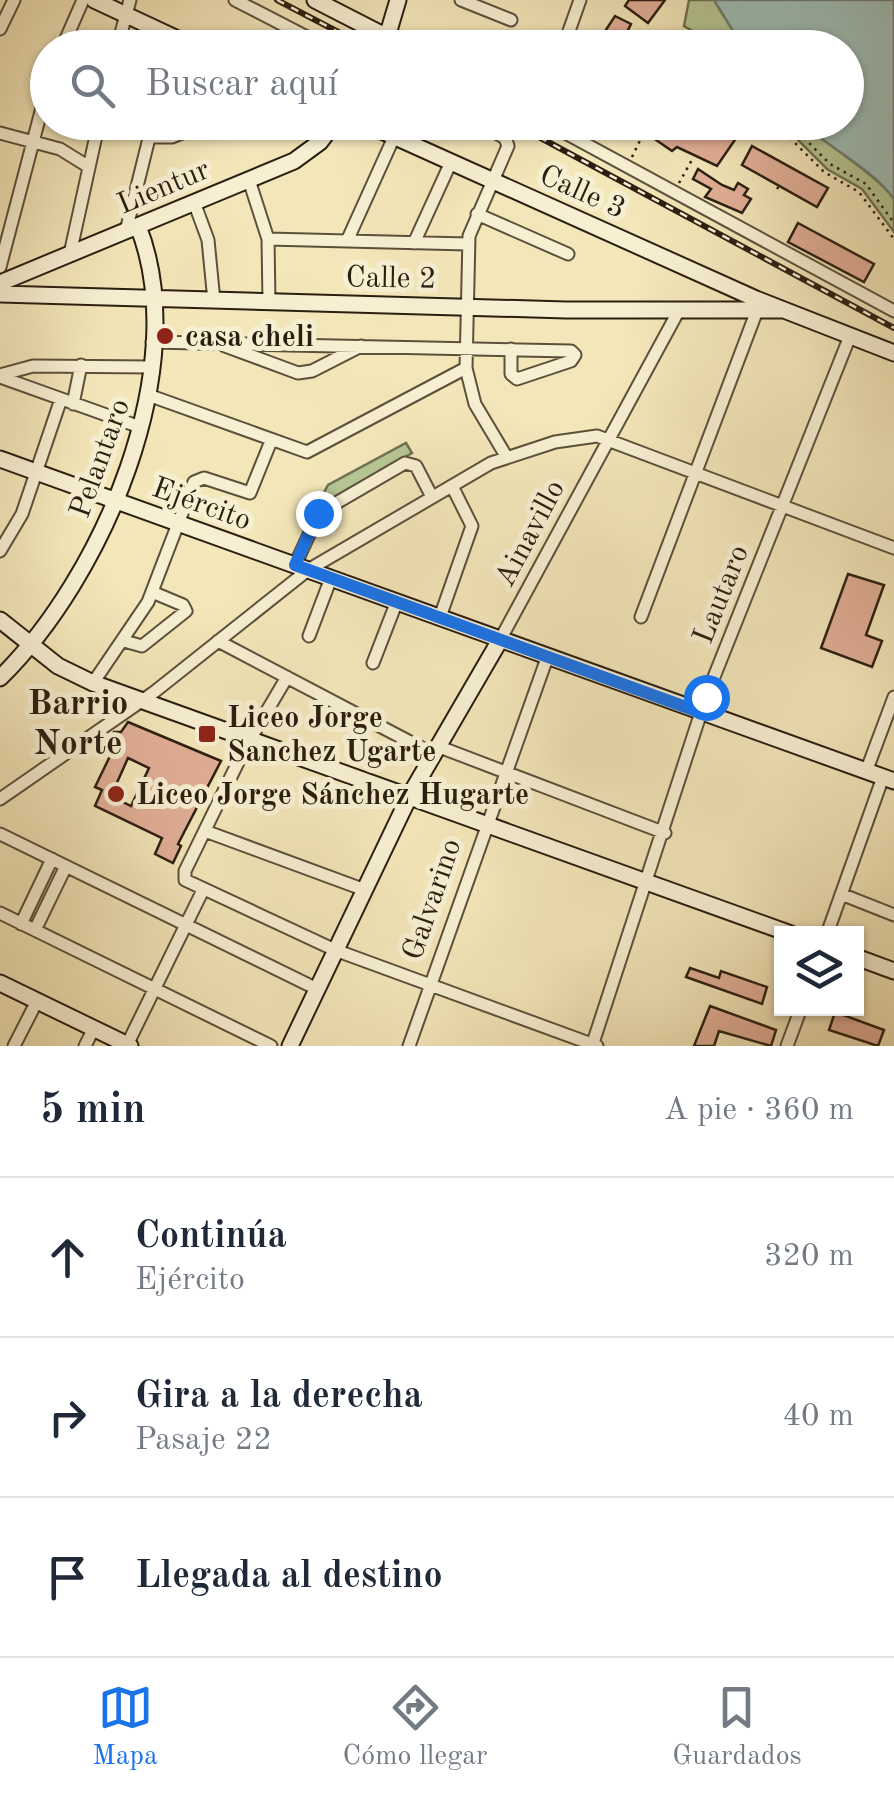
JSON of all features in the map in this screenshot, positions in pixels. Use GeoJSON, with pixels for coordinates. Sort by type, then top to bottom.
{"type":"FeatureCollection","features":[{"type":"Feature","properties":{"kind":"street"},"geometry":{"type":"LineString","coordinates":[[0,29],[14,0]]}},
{"type":"Feature","properties":{"kind":"street"},"geometry":{"type":"LineString","coordinates":[[70,30],[83,0]]}},
{"type":"Feature","properties":{"kind":"street"},"geometry":{"type":"LineString","coordinates":[[94,0],[127,7],[158,30]]}},
{"type":"Feature","properties":{"kind":"street"},"geometry":{"type":"LineString","coordinates":[[235,0],[293,30]]}},
{"type":"Feature","properties":{"kind":"street"},"geometry":{"type":"LineString","coordinates":[[315,0],[373,30]]}},
{"type":"Feature","properties":{"kind":"street"},"geometry":{"type":"LineString","coordinates":[[388,30],[398,0]]}},
{"type":"Feature","properties":{"kind":"street"},"geometry":{"type":"LineString","coordinates":[[461,0],[511,20]]}},
{"type":"Feature","properties":{"kind":"street"},"geometry":{"type":"LineString","coordinates":[[569,30],[580,0]]}},
{"type":"Feature","properties":{"kind":"street"},"geometry":{"type":"LineString","coordinates":[[0,133],[67,152],[89,168]]}},
{"type":"Feature","properties":{"kind":"street"},"geometry":{"type":"LineString","coordinates":[[70,254],[96,140]]}},
{"type":"Feature","properties":{"kind":"street"},"geometry":{"type":"LineString","coordinates":[[132,228],[148,140]]}},
{"type":"Feature","properties":{"kind":"street","name":"Lientur"},"geometry":{"type":"LineString","coordinates":[[0,283],[303,156],[318,140]]}},
{"type":"Feature","properties":{"kind":"street"},"geometry":{"type":"LineString","coordinates":[[348,241],[393,140]]}},
{"type":"Feature","properties":{"kind":"street","name":"Calle 3"},"geometry":{"type":"LineString","coordinates":[[401,140],[756,306]]}},
{"type":"Feature","properties":{"kind":"street","name":"Ainavillo"},"geometry":{"type":"LineString","coordinates":[[503,140],[508,143],[468,244],[466,368],[475,404],[506,456]]}},
{"type":"Feature","properties":{"kind":"street"},"geometry":{"type":"LineString","coordinates":[[578,140],[894,311]]}},
{"type":"Feature","properties":{"kind":"street"},"geometry":{"type":"LineString","coordinates":[[0,267],[32,141]]}},
{"type":"Feature","properties":{"kind":"street"},"geometry":{"type":"LineString","coordinates":[[414,243],[450,162]]}},
{"type":"Feature","properties":{"kind":"street"},"geometry":{"type":"LineString","coordinates":[[249,180],[268,239],[269,302]]}},
{"type":"Feature","properties":{"kind":"street"},"geometry":{"type":"LineString","coordinates":[[194,202],[208,240],[214,301]]}},
{"type":"Feature","properties":{"kind":"street"},"geometry":{"type":"LineString","coordinates":[[477,214],[568,254]]}},
{"type":"Feature","properties":{"kind":"street","name":"Pelantaro"},"geometry":{"type":"LineString","coordinates":[[0,678],[30,645],[84,572],[152,396],[149,262],[132,228]]}},
{"type":"Feature","properties":{"kind":"street"},"geometry":{"type":"LineString","coordinates":[[268,239],[468,244]]}},
{"type":"Feature","properties":{"kind":"street"},"geometry":{"type":"LineString","coordinates":[[4,254],[24,272],[25,297]]}},
{"type":"Feature","properties":{"kind":"street","name":"Calle 2"},"geometry":{"type":"LineString","coordinates":[[0,294],[678,312],[756,306],[782,310],[850,336]]}},
{"type":"Feature","properties":{"kind":"street"},"geometry":{"type":"LineString","coordinates":[[641,617],[756,306]]}},
{"type":"Feature","properties":{"kind":"street","name":"Ainavillo"},"geometry":{"type":"LineString","coordinates":[[290,1046],[410,795],[500,640],[678,312]]}},
{"type":"Feature","properties":{"kind":"street"},"geometry":{"type":"LineString","coordinates":[[850,336],[894,353]]}},
{"type":"Feature","properties":{"kind":"street","name":"Lautaro"},"geometry":{"type":"LineString","coordinates":[[594,1046],[702,713],[850,336]]}},
{"type":"Feature","properties":{"kind":"street"},"geometry":{"type":"LineString","coordinates":[[152,342],[468,348],[511,349],[572,351],[575,358],[517,380],[511,374],[511,349]]}},
{"type":"Feature","properties":{"kind":"street"},"geometry":{"type":"LineString","coordinates":[[222,344],[298,373],[312,371],[362,346]]}},
{"type":"Feature","properties":{"kind":"street"},"geometry":{"type":"LineString","coordinates":[[0,551],[18,523],[80,365]]}},
{"type":"Feature","properties":{"kind":"street"},"geometry":{"type":"LineString","coordinates":[[0,376],[33,366],[152,367]]}},
{"type":"Feature","properties":{"kind":"street"},"geometry":{"type":"LineString","coordinates":[[152,396],[297,450],[316,450],[466,368]]}},
{"type":"Feature","properties":{"kind":"street"},"geometry":{"type":"LineString","coordinates":[[0,376],[140,428]]}},
{"type":"Feature","properties":{"kind":"street"},"geometry":{"type":"LineString","coordinates":[[0,799],[218,641],[301,567],[506,456],[589,435],[894,548]]}},
{"type":"Feature","properties":{"kind":"street"},"geometry":{"type":"LineString","coordinates":[[93,683],[124,641],[152,592],[193,484],[201,478],[243,493],[253,490],[271,440]]}},
{"type":"Feature","properties":{"kind":"street","name":"Ejército"},"geometry":{"type":"LineString","coordinates":[[0,459],[888,779]]}},
{"type":"Feature","properties":{"kind":"street"},"geometry":{"type":"LineString","coordinates":[[301,567],[318,513],[405,462],[416,466],[432,497]]}},
{"type":"Feature","properties":{"kind":"street"},"geometry":{"type":"LineString","coordinates":[[440,617],[471,530],[452,486]]}},
{"type":"Feature","properties":{"kind":"street"},"geometry":{"type":"LineString","coordinates":[[309,636],[331,578]]}},
{"type":"Feature","properties":{"kind":"street"},"geometry":{"type":"LineString","coordinates":[[124,641],[142,646],[185,613],[184,605],[152,592]]}},
{"type":"Feature","properties":{"kind":"street"},"geometry":{"type":"LineString","coordinates":[[374,663],[396,601]]}},
{"type":"Feature","properties":{"kind":"street"},"geometry":{"type":"LineString","coordinates":[[0,620],[58,666],[93,683],[774,928]]}},
{"type":"Feature","properties":{"kind":"street"},"geometry":{"type":"LineString","coordinates":[[218,641],[435,750],[506,772],[664,833]]}},
{"type":"Feature","properties":{"kind":"street","name":"Galvarino"},"geometry":{"type":"LineString","coordinates":[[409,1046],[547,658]]}},
{"type":"Feature","properties":{"kind":"street"},"geometry":{"type":"LineString","coordinates":[[287,677],[204,831],[184,878],[199,889],[336,950],[594,1046]]}},
{"type":"Feature","properties":{"kind":"street"},"geometry":{"type":"LineString","coordinates":[[866,772],[894,697]]}},
{"type":"Feature","properties":{"kind":"street"},"geometry":{"type":"LineString","coordinates":[[830,926],[888,779]]}},
{"type":"Feature","properties":{"kind":"street"},"geometry":{"type":"LineString","coordinates":[[204,831],[364,890]]}},
{"type":"Feature","properties":{"kind":"street"},"geometry":{"type":"LineString","coordinates":[[0,834],[317,989]]}},
{"type":"Feature","properties":{"kind":"street"},"geometry":{"type":"LineString","coordinates":[[21,924],[52,860]]}},
{"type":"Feature","properties":{"kind":"street"},"geometry":{"type":"LineString","coordinates":[[35,930],[66,866]]}},
{"type":"Feature","properties":{"kind":"street"},"geometry":{"type":"LineString","coordinates":[[0,982],[129,1045],[151,987],[199,889]]}},
{"type":"Feature","properties":{"kind":"street"},"geometry":{"type":"LineString","coordinates":[[841,894],[894,915]]}},
{"type":"Feature","properties":{"kind":"street"},"geometry":{"type":"LineString","coordinates":[[0,913],[270,1046]]}},
{"type":"Feature","properties":{"kind":"street"},"geometry":{"type":"LineString","coordinates":[[864,961],[894,971]]}},
{"type":"Feature","properties":{"kind":"street"},"geometry":{"type":"LineString","coordinates":[[14,1046],[38,1001]]}},
{"type":"Feature","properties":{"kind":"street"},"geometry":{"type":"LineString","coordinates":[[787,1046],[797,1016]]}},
{"type":"Feature","properties":{"kind":"street"},"geometry":{"type":"LineString","coordinates":[[85,1046],[94,1028]]}},
{"type":"Feature","properties":{"kind":"path"},"geometry":{"type":"LineString","coordinates":[[629,161],[640,140]]}},
{"type":"Feature","properties":{"kind":"path"},"geometry":{"type":"LineString","coordinates":[[792,140],[826,172],[860,192],[893,237]]}},
{"type":"Feature","properties":{"kind":"path"},"geometry":{"type":"LineString","coordinates":[[798,146],[805,140],[832,166],[867,187],[893,222],[884,226]]}},
{"type":"Feature","properties":{"kind":"path"},"geometry":{"type":"LineString","coordinates":[[807,155],[814,148]]}},
{"type":"Feature","properties":{"kind":"path"},"geometry":{"type":"LineString","coordinates":[[816,164],[823,157]]}},
{"type":"Feature","properties":{"kind":"path"},"geometry":{"type":"LineString","coordinates":[[677,187],[693,158]]}},
{"type":"Feature","properties":{"kind":"path"},"geometry":{"type":"LineString","coordinates":[[826,172],[832,166]]}},
{"type":"Feature","properties":{"kind":"path"},"geometry":{"type":"LineString","coordinates":[[840,180],[844,172]]}},
{"type":"Feature","properties":{"kind":"path"},"geometry":{"type":"LineString","coordinates":[[851,187],[856,179]]}},
{"type":"Feature","properties":{"kind":"path"},"geometry":{"type":"LineString","coordinates":[[860,192],[867,187]]}},
{"type":"Feature","properties":{"kind":"path"},"geometry":{"type":"LineString","coordinates":[[868,204],[876,198]]}},
{"type":"Feature","properties":{"kind":"path"},"geometry":{"type":"LineString","coordinates":[[877,216],[884,210]]}},
{"type":"Feature","properties":{"kind":"green space"},"geometry":{"type":"Polygon","coordinates":[[[689,0],[714,0],[733,30],[691,30],[684,26],[689,0]]]}},
{"type":"Feature","properties":{"kind":"green space"},"geometry":{"type":"Polygon","coordinates":[[[798,140],[824,140],[880,183],[894,200],[894,232],[862,189],[827,169],[798,140]]]}},
{"type":"Feature","properties":{"kind":"green space"},"geometry":{"type":"Polygon","coordinates":[[[406,443],[412,453],[316,507],[328,485],[406,443]]]}},
{"type":"Feature","properties":{"kind":"water"},"geometry":{"type":"Polygon","coordinates":[[[714,0],[894,0],[894,199],[874,177],[825,140],[864,140],[864,30],[733,30],[714,0]]]}},
{"type":"Feature","properties":{"kind":"building"},"geometry":{"type":"Polygon","coordinates":[[[629,0],[665,0],[648,23],[625,6],[629,0]]]}},
{"type":"Feature","properties":{"kind":"building"},"geometry":{"type":"Polygon","coordinates":[[[615,16],[631,24],[628,30],[606,30],[615,16]]]}},
{"type":"Feature","properties":{"kind":"building"},"geometry":{"type":"Polygon","coordinates":[[[656,140],[735,140],[717,166],[677,147],[672,151],[656,140]]]}},
{"type":"Feature","properties":{"kind":"building"},"geometry":{"type":"Polygon","coordinates":[[[752,146],[828,188],[817,207],[742,165],[752,146]]]}},
{"type":"Feature","properties":{"kind":"building"},"geometry":{"type":"Polygon","coordinates":[[[698,169],[734,190],[738,183],[748,189],[744,195],[751,199],[742,213],[705,197],[711,189],[693,179],[698,169]]]}},
{"type":"Feature","properties":{"kind":"building"},"geometry":{"type":"Polygon","coordinates":[[[798,223],[874,264],[864,282],[788,242],[798,223]]]}},
{"type":"Feature","properties":{"kind":"building"},"geometry":{"type":"Polygon","coordinates":[[[848,574],[884,585],[866,635],[882,641],[872,667],[821,648],[848,574]]]}},
{"type":"Feature","properties":{"kind":"building"},"geometry":{"type":"Polygon","coordinates":[[[128,722],[221,761],[178,844],[181,846],[173,863],[155,854],[162,838],[95,806],[102,790],[95,787],[111,754],[104,751],[114,732],[121,732],[128,722]],[[128,758],[111,796],[131,806],[149,768],[128,758]]]}},
{"type":"Feature","properties":{"kind":"building"},"geometry":{"type":"Polygon","coordinates":[[[690,968],[719,978],[721,971],[767,987],[762,1004],[686,977],[690,968]]]}},
{"type":"Feature","properties":{"kind":"building"},"geometry":{"type":"Polygon","coordinates":[[[710,1006],[776,1030],[771,1046],[719,1031],[714,1046],[694,1046],[710,1006]]]}},
{"type":"Feature","properties":{"kind":"building"},"geometry":{"type":"Polygon","coordinates":[[[834,1016],[846,1016],[884,1030],[878,1046],[829,1030],[834,1016]]]}},
{"type":"Feature","properties":{"kind":"railway"},"geometry":{"type":"LineString","coordinates":[[277,0],[334,30]]}},
{"type":"Feature","properties":{"kind":"railway"},"geometry":{"type":"LineString","coordinates":[[544,140],[894,328]]}},
{"type":"Feature","properties":{"kind":"place","name":"casa cheli"},"geometry":{"type":"Point","coordinates":[165,336]}},
{"type":"Feature","properties":{"kind":"place","name":"Liceo Jorge Sanchez Ugarte"},"geometry":{"type":"Point","coordinates":[207,734]}},
{"type":"Feature","properties":{"kind":"place","name":"Liceo Jorge Sánchez Hugarte"},"geometry":{"type":"Point","coordinates":[116,794]}},
{"type":"Feature","properties":{"kind":"district","name":"Barrio Norte"},"geometry":{"type":"Point","coordinates":[78,722]}},
{"type":"Feature","properties":{"kind":"route"},"geometry":{"type":"LineString","coordinates":[[318,513],[295,565],[702,713],[706,697]]}}]}
